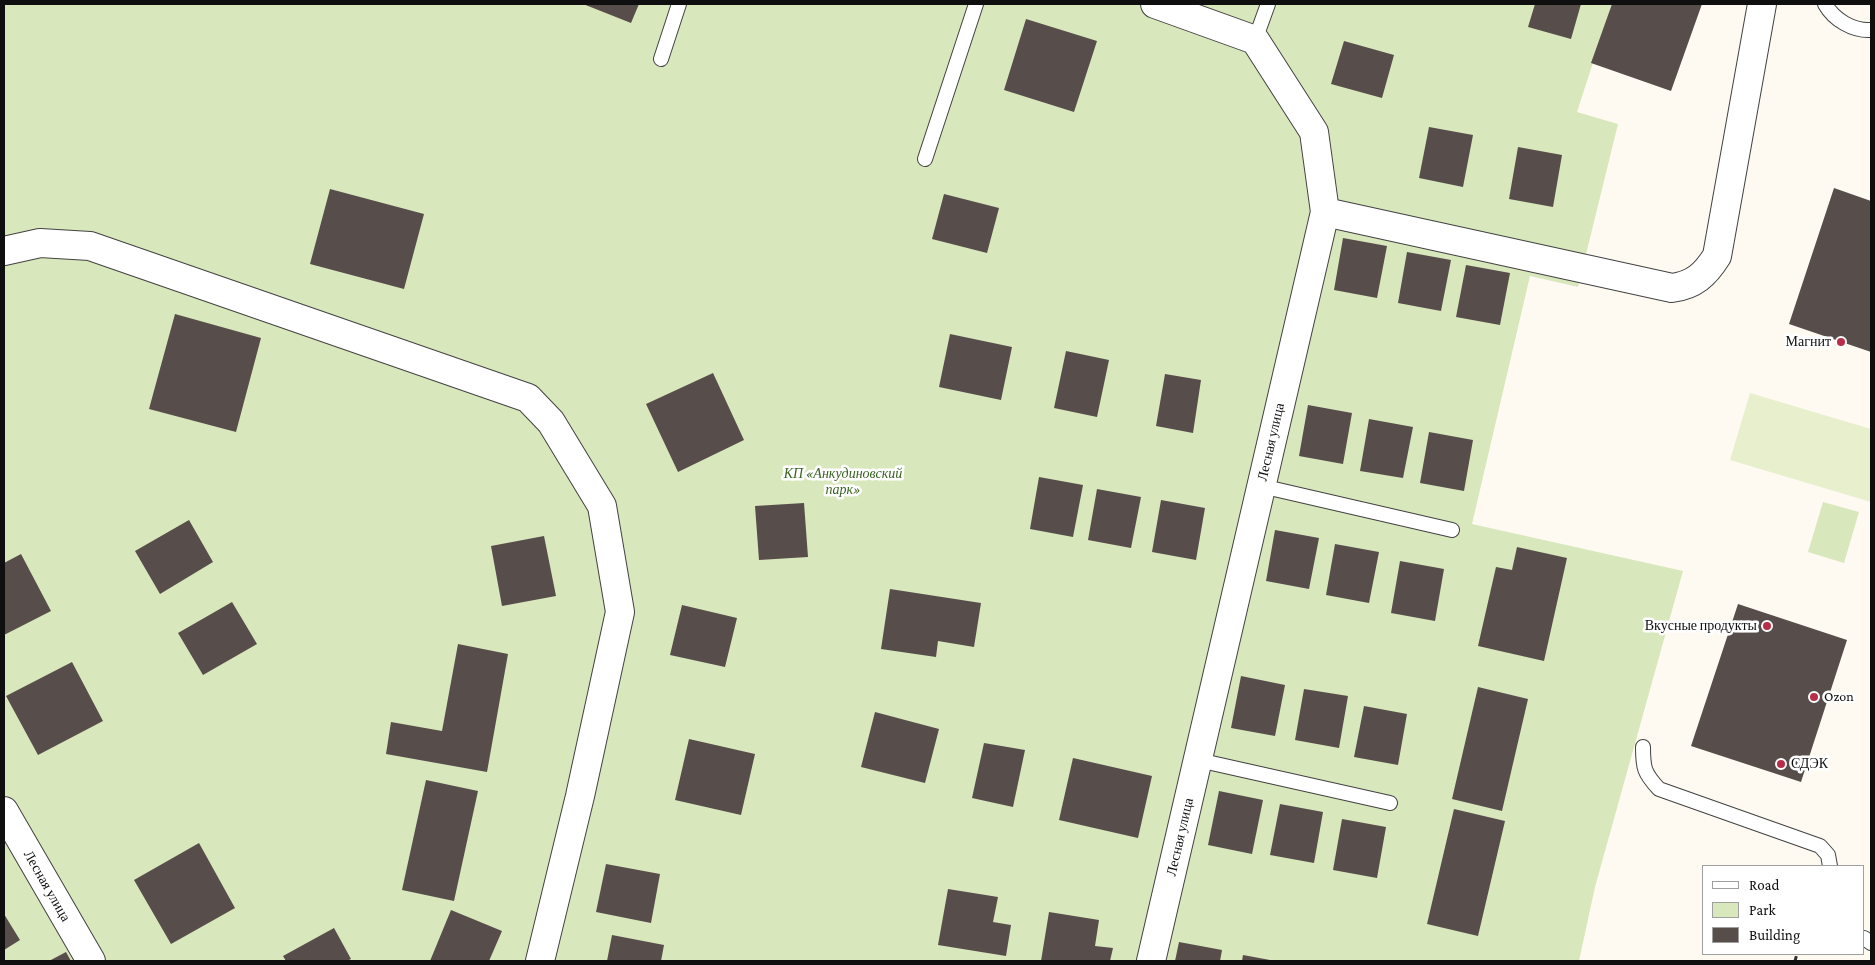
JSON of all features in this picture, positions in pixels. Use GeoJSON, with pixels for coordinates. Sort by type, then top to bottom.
{"type":"FeatureCollection","features":[{"type":"Feature","properties":{"kind":"street"},"geometry":{"type":"LineString","coordinates":[[1155,4],[1255,40]]}},
{"type":"Feature","properties":{"kind":"street"},"geometry":{"type":"LineString","coordinates":[[1325,212],[1672,288],[1685,286],[1706,272],[1717,256],[1762,4]]}},
{"type":"Feature","properties":{"kind":"street","name":"Лесная улица"},"geometry":{"type":"LineString","coordinates":[[1151,961],[1325,212],[1314,132],[1255,40]]}},
{"type":"Feature","properties":{"kind":"street"},"geometry":{"type":"LineString","coordinates":[[4,251],[40,243],[90,246],[528,398],[552,422],[602,506],[620,612],[580,796],[540,961]]}},
{"type":"Feature","properties":{"kind":"street","name":"Лесная улица"},"geometry":{"type":"LineString","coordinates":[[4,811],[91,961]]}},
{"type":"Feature","properties":{"kind":"lane"},"geometry":{"type":"LineString","coordinates":[[661,59],[679,4]]}},
{"type":"Feature","properties":{"kind":"lane"},"geometry":{"type":"LineString","coordinates":[[925,159],[976,4]]}},
{"type":"Feature","properties":{"kind":"lane"},"geometry":{"type":"LineString","coordinates":[[1255,40],[1268,4]]}},
{"type":"Feature","properties":{"kind":"lane"},"geometry":{"type":"LineString","coordinates":[[1825,4],[1831,14],[1853,29],[1871,30]]}},
{"type":"Feature","properties":{"kind":"lane"},"geometry":{"type":"LineString","coordinates":[[1261,486],[1452,530]]}},
{"type":"Feature","properties":{"kind":"lane"},"geometry":{"type":"LineString","coordinates":[[1643,747],[1643,766],[1647,777],[1659,789],[1820,846],[1828,854],[1830,865]]}},
{"type":"Feature","properties":{"kind":"lane"},"geometry":{"type":"LineString","coordinates":[[1198,760],[1390,803]]}},
{"type":"Feature","properties":{"kind":"green space","name":"КП «Анкудиновский парк»"},"geometry":{"type":"Polygon","coordinates":[[[4,4],[1612,4],[1577,112],[1618,124],[1578,287],[1530,276],[1472,524],[1683,571],[1595,887],[1579,961],[4,961],[4,4]]]}},
{"type":"Feature","properties":{"kind":"green space"},"geometry":{"type":"Polygon","coordinates":[[[1750,393],[1871,429],[1871,502],[1730,460],[1750,393]]]}},
{"type":"Feature","properties":{"kind":"green space"},"geometry":{"type":"Polygon","coordinates":[[[1823,502],[1859,512],[1844,563],[1808,552],[1823,502]]]}},
{"type":"Feature","properties":{"kind":"building"},"geometry":{"type":"Polygon","coordinates":[[[583,4],[639,4],[631,23],[583,4]]]}},
{"type":"Feature","properties":{"kind":"building"},"geometry":{"type":"Polygon","coordinates":[[[1535,4],[1581,4],[1571,39],[1528,27],[1535,4]]]}},
{"type":"Feature","properties":{"kind":"building"},"geometry":{"type":"Polygon","coordinates":[[[1612,4],[1702,4],[1671,91],[1591,63],[1612,4]]]}},
{"type":"Feature","properties":{"kind":"building"},"geometry":{"type":"Polygon","coordinates":[[[1026,19],[1097,41],[1074,112],[1004,90],[1026,19]]]}},
{"type":"Feature","properties":{"kind":"building"},"geometry":{"type":"Polygon","coordinates":[[[1344,41],[1394,55],[1382,98],[1331,84],[1344,41]]]}},
{"type":"Feature","properties":{"kind":"building"},"geometry":{"type":"Polygon","coordinates":[[[1429,127],[1473,135],[1463,187],[1419,178],[1429,127]]]}},
{"type":"Feature","properties":{"kind":"building"},"geometry":{"type":"Polygon","coordinates":[[[1518,147],[1562,155],[1553,207],[1509,199],[1518,147]]]}},
{"type":"Feature","properties":{"kind":"building"},"geometry":{"type":"Polygon","coordinates":[[[1834,188],[1871,201],[1871,352],[1789,324],[1834,188]]]}},
{"type":"Feature","properties":{"kind":"building"},"geometry":{"type":"Polygon","coordinates":[[[330,189],[424,214],[404,289],[310,264],[330,189]]]}},
{"type":"Feature","properties":{"kind":"building"},"geometry":{"type":"Polygon","coordinates":[[[944,194],[999,208],[987,253],[932,239],[944,194]]]}},
{"type":"Feature","properties":{"kind":"building"},"geometry":{"type":"Polygon","coordinates":[[[1343,238],[1387,246],[1377,298],[1334,290],[1343,238]]]}},
{"type":"Feature","properties":{"kind":"building"},"geometry":{"type":"Polygon","coordinates":[[[1407,252],[1451,260],[1441,311],[1398,303],[1407,252]]]}},
{"type":"Feature","properties":{"kind":"building"},"geometry":{"type":"Polygon","coordinates":[[[1466,265],[1510,273],[1500,325],[1456,317],[1466,265]]]}},
{"type":"Feature","properties":{"kind":"building"},"geometry":{"type":"Polygon","coordinates":[[[175,314],[261,338],[236,432],[149,409],[175,314]]]}},
{"type":"Feature","properties":{"kind":"building"},"geometry":{"type":"Polygon","coordinates":[[[950,334],[1012,347],[1001,400],[939,387],[950,334]]]}},
{"type":"Feature","properties":{"kind":"building"},"geometry":{"type":"Polygon","coordinates":[[[1066,351],[1109,360],[1097,417],[1054,408],[1066,351]]]}},
{"type":"Feature","properties":{"kind":"building"},"geometry":{"type":"Polygon","coordinates":[[[713,373],[744,440],[678,472],[646,404],[713,373]]]}},
{"type":"Feature","properties":{"kind":"building"},"geometry":{"type":"Polygon","coordinates":[[[1165,374],[1201,380],[1193,433],[1156,426],[1165,374]]]}},
{"type":"Feature","properties":{"kind":"building"},"geometry":{"type":"Polygon","coordinates":[[[1308,405],[1352,413],[1343,464],[1299,456],[1308,405]]]}},
{"type":"Feature","properties":{"kind":"building"},"geometry":{"type":"Polygon","coordinates":[[[1369,419],[1413,427],[1403,478],[1360,471],[1369,419]]]}},
{"type":"Feature","properties":{"kind":"building"},"geometry":{"type":"Polygon","coordinates":[[[1429,432],[1473,440],[1464,491],[1420,483],[1429,432]]]}},
{"type":"Feature","properties":{"kind":"building"},"geometry":{"type":"Polygon","coordinates":[[[1039,477],[1083,485],[1073,537],[1030,529],[1039,477]]]}},
{"type":"Feature","properties":{"kind":"building"},"geometry":{"type":"Polygon","coordinates":[[[1097,489],[1141,497],[1131,548],[1088,540],[1097,489]]]}},
{"type":"Feature","properties":{"kind":"building"},"geometry":{"type":"Polygon","coordinates":[[[1161,500],[1205,508],[1196,560],[1152,552],[1161,500]]]}},
{"type":"Feature","properties":{"kind":"building"},"geometry":{"type":"Polygon","coordinates":[[[804,503],[808,557],[759,560],[755,506],[804,503]]]}},
{"type":"Feature","properties":{"kind":"building"},"geometry":{"type":"Polygon","coordinates":[[[189,520],[213,562],[160,594],[135,551],[189,520]]]}},
{"type":"Feature","properties":{"kind":"building"},"geometry":{"type":"Polygon","coordinates":[[[1275,530],[1319,538],[1309,589],[1266,581],[1275,530]]]}},
{"type":"Feature","properties":{"kind":"building"},"geometry":{"type":"Polygon","coordinates":[[[544,536],[556,596],[502,606],[491,546],[544,536]]]}},
{"type":"Feature","properties":{"kind":"building"},"geometry":{"type":"Polygon","coordinates":[[[1335,544],[1379,552],[1369,603],[1326,595],[1335,544]]]}},
{"type":"Feature","properties":{"kind":"building"},"geometry":{"type":"Polygon","coordinates":[[[1517,547],[1567,558],[1544,661],[1478,646],[1496,567],[1512,570],[1517,547]]]}},
{"type":"Feature","properties":{"kind":"building"},"geometry":{"type":"Polygon","coordinates":[[[21,554],[51,611],[4,635],[4,563],[21,554]]]}},
{"type":"Feature","properties":{"kind":"building"},"geometry":{"type":"Polygon","coordinates":[[[1400,561],[1444,569],[1435,621],[1391,613],[1400,561]]]}},
{"type":"Feature","properties":{"kind":"building"},"geometry":{"type":"Polygon","coordinates":[[[890,589],[981,603],[974,647],[938,641],[936,657],[881,649],[890,589]]]}},
{"type":"Feature","properties":{"kind":"building"},"geometry":{"type":"Polygon","coordinates":[[[232,602],[257,644],[203,675],[178,633],[232,602]]]}},
{"type":"Feature","properties":{"kind":"building"},"geometry":{"type":"Polygon","coordinates":[[[1738,604],[1847,640],[1801,782],[1691,746],[1738,604]]]}},
{"type":"Feature","properties":{"kind":"building"},"geometry":{"type":"Polygon","coordinates":[[[682,605],[737,618],[725,667],[670,655],[682,605]]]}},
{"type":"Feature","properties":{"kind":"building"},"geometry":{"type":"Polygon","coordinates":[[[458,644],[508,654],[487,772],[386,754],[391,722],[442,731],[458,644]]]}},
{"type":"Feature","properties":{"kind":"building"},"geometry":{"type":"Polygon","coordinates":[[[72,662],[103,721],[38,755],[6,696],[72,662]]]}},
{"type":"Feature","properties":{"kind":"building"},"geometry":{"type":"Polygon","coordinates":[[[1241,676],[1285,685],[1275,736],[1231,728],[1241,676]]]}},
{"type":"Feature","properties":{"kind":"building"},"geometry":{"type":"Polygon","coordinates":[[[1478,687],[1528,699],[1502,811],[1452,799],[1478,687]]]}},
{"type":"Feature","properties":{"kind":"building"},"geometry":{"type":"Polygon","coordinates":[[[1304,689],[1348,696],[1339,748],[1295,740],[1304,689]]]}},
{"type":"Feature","properties":{"kind":"building"},"geometry":{"type":"Polygon","coordinates":[[[1364,706],[1407,714],[1398,765],[1354,757],[1364,706]]]}},
{"type":"Feature","properties":{"kind":"building"},"geometry":{"type":"Polygon","coordinates":[[[875,712],[939,729],[925,783],[861,767],[875,712]]]}},
{"type":"Feature","properties":{"kind":"building"},"geometry":{"type":"Polygon","coordinates":[[[689,739],[755,754],[741,815],[675,800],[689,739]]]}},
{"type":"Feature","properties":{"kind":"building"},"geometry":{"type":"Polygon","coordinates":[[[984,743],[1025,750],[1013,807],[972,798],[984,743]]]}},
{"type":"Feature","properties":{"kind":"building"},"geometry":{"type":"Polygon","coordinates":[[[1073,758],[1152,776],[1138,838],[1059,820],[1073,758]]]}},
{"type":"Feature","properties":{"kind":"building"},"geometry":{"type":"Polygon","coordinates":[[[426,780],[478,791],[454,901],[402,890],[426,780]]]}},
{"type":"Feature","properties":{"kind":"building"},"geometry":{"type":"Polygon","coordinates":[[[1219,791],[1263,800],[1252,854],[1208,845],[1219,791]]]}},
{"type":"Feature","properties":{"kind":"building"},"geometry":{"type":"Polygon","coordinates":[[[1280,804],[1323,812],[1314,863],[1270,855],[1280,804]]]}},
{"type":"Feature","properties":{"kind":"building"},"geometry":{"type":"Polygon","coordinates":[[[1454,809],[1505,821],[1478,936],[1427,924],[1454,809]]]}},
{"type":"Feature","properties":{"kind":"building"},"geometry":{"type":"Polygon","coordinates":[[[1342,819],[1386,827],[1377,878],[1333,870],[1342,819]]]}},
{"type":"Feature","properties":{"kind":"building"},"geometry":{"type":"Polygon","coordinates":[[[199,843],[235,908],[171,944],[134,880],[199,843]]]}},
{"type":"Feature","properties":{"kind":"building"},"geometry":{"type":"Polygon","coordinates":[[[606,864],[660,874],[651,923],[596,912],[606,864]]]}},
{"type":"Feature","properties":{"kind":"building"},"geometry":{"type":"Polygon","coordinates":[[[948,889],[998,897],[993,922],[1011,925],[1006,956],[938,945],[948,889]]]}},
{"type":"Feature","properties":{"kind":"building"},"geometry":{"type":"Polygon","coordinates":[[[451,910],[502,931],[489,961],[430,961],[451,910]]]}},
{"type":"Feature","properties":{"kind":"building"},"geometry":{"type":"Polygon","coordinates":[[[1049,912],[1099,920],[1095,946],[1113,948],[1110,961],[1041,961],[1049,912]]]}},
{"type":"Feature","properties":{"kind":"building"},"geometry":{"type":"Polygon","coordinates":[[[4,914],[20,940],[4,950],[4,914]]]}},
{"type":"Feature","properties":{"kind":"building"},"geometry":{"type":"Polygon","coordinates":[[[334,928],[351,959],[347,961],[286,961],[283,956],[334,928]]]}},
{"type":"Feature","properties":{"kind":"building"},"geometry":{"type":"Polygon","coordinates":[[[612,935],[664,945],[661,961],[607,961],[612,935]]]}},
{"type":"Feature","properties":{"kind":"building"},"geometry":{"type":"Polygon","coordinates":[[[1179,942],[1222,950],[1220,961],[1175,961],[1179,942]]]}},
{"type":"Feature","properties":{"kind":"building"},"geometry":{"type":"Polygon","coordinates":[[[66,952],[71,961],[49,961],[66,952]]]}},
{"type":"Feature","properties":{"kind":"building"},"geometry":{"type":"Polygon","coordinates":[[[1243,955],[1270,960],[1270,961],[1242,961],[1243,955]]]}},
{"type":"Feature","properties":{"kind":"place","name":"Магнит"},"geometry":{"type":"Point","coordinates":[1841,342]}},
{"type":"Feature","properties":{"kind":"place","name":"Вкусные продукты"},"geometry":{"type":"Point","coordinates":[1767,626]}},
{"type":"Feature","properties":{"kind":"place","name":"Ozon"},"geometry":{"type":"Point","coordinates":[1814,697]}},
{"type":"Feature","properties":{"kind":"place","name":"СДЭК"},"geometry":{"type":"Point","coordinates":[1781,764]}}]}
